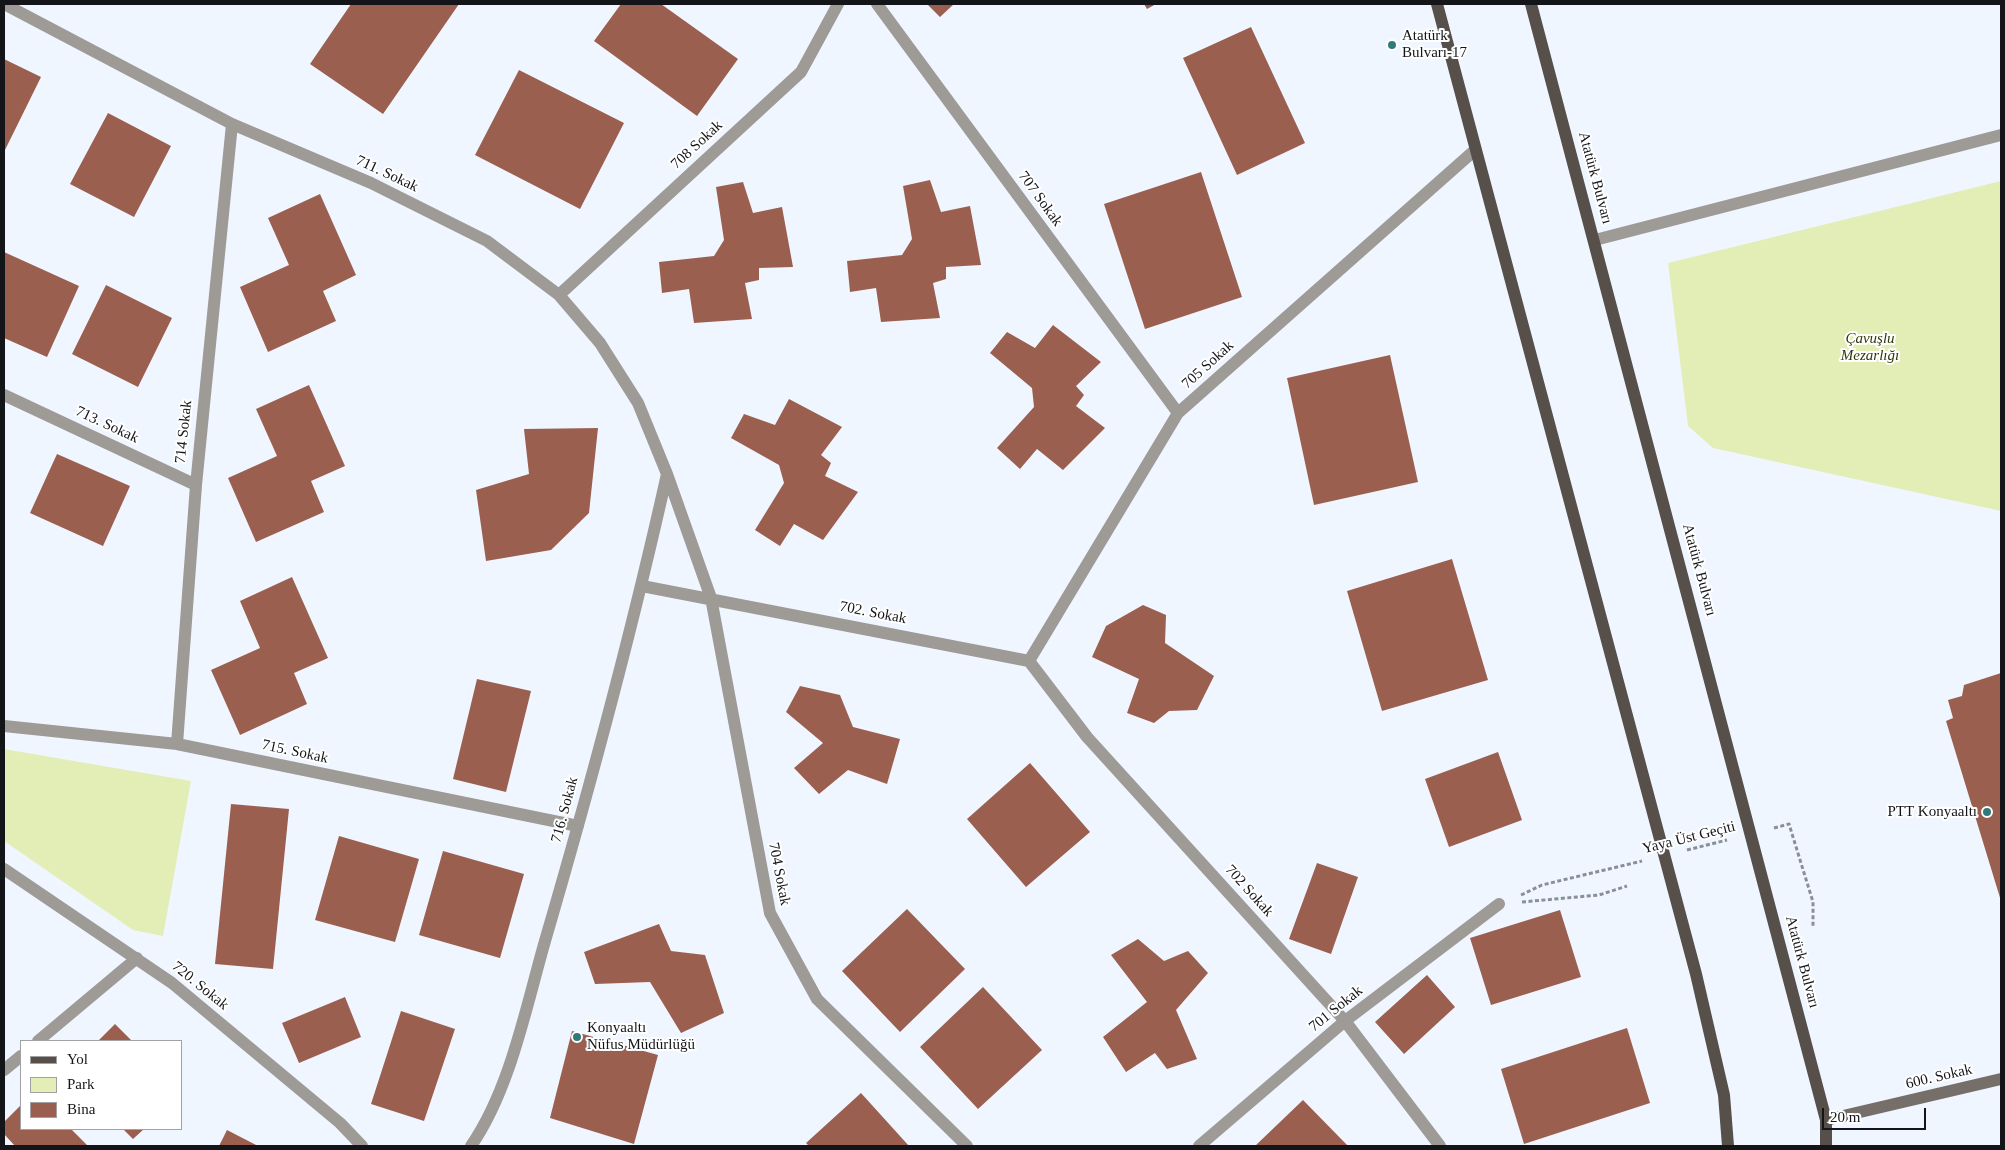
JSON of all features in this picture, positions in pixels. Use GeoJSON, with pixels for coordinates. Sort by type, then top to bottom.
{"type":"FeatureCollection","features":[{"type":"Feature","properties":{"kind":"main road"},"geometry":{"type":"LineString","coordinates":[[1437,4],[1696,974],[1724,1095],[1728,1146]]}},
{"type":"Feature","properties":{"kind":"main road","name":"Atatürk Bulvarı"},"geometry":{"type":"LineString","coordinates":[[1531,4],[1595,240],[1826,1120],[1826,1146]]}},
{"type":"Feature","properties":{"kind":"street","name":"711. Sokak"},"geometry":{"type":"LineString","coordinates":[[4,4],[232,124],[371,183],[487,240],[559,296],[600,343],[638,403],[667,474]]}},
{"type":"Feature","properties":{"kind":"street","name":"708 Sokak"},"geometry":{"type":"LineString","coordinates":[[559,296],[800,72],[838,4]]}},
{"type":"Feature","properties":{"kind":"street","name":"707 Sokak"},"geometry":{"type":"LineString","coordinates":[[876,4],[1178,413]]}},
{"type":"Feature","properties":{"kind":"street","name":"714 Sokak"},"geometry":{"type":"LineString","coordinates":[[176,744],[196,485],[232,124]]}},
{"type":"Feature","properties":{"kind":"street"},"geometry":{"type":"LineString","coordinates":[[1595,240],[2001,135]]}},
{"type":"Feature","properties":{"kind":"street","name":"705 Sokak"},"geometry":{"type":"LineString","coordinates":[[1029,661],[1178,413],[1475,150]]}},
{"type":"Feature","properties":{"kind":"street","name":"713. Sokak"},"geometry":{"type":"LineString","coordinates":[[4,395],[196,485]]}},
{"type":"Feature","properties":{"kind":"street","name":"716. Sokak"},"geometry":{"type":"LineString","coordinates":[[471,1146],[499,1098],[578,826],[642,586],[667,474]]}},
{"type":"Feature","properties":{"kind":"street","name":"704 Sokak"},"geometry":{"type":"LineString","coordinates":[[667,474],[711,598],[770,913],[817,999],[967,1146]]}},
{"type":"Feature","properties":{"kind":"street","name":"702. Sokak"},"geometry":{"type":"LineString","coordinates":[[642,586],[1029,661]]}},
{"type":"Feature","properties":{"kind":"street","name":"702 Sokak"},"geometry":{"type":"LineString","coordinates":[[1029,661],[1087,737],[1345,1021],[1440,1146]]}},
{"type":"Feature","properties":{"kind":"street","name":"715. Sokak"},"geometry":{"type":"LineString","coordinates":[[4,726],[176,744],[578,826]]}},
{"type":"Feature","properties":{"kind":"street","name":"720. Sokak"},"geometry":{"type":"LineString","coordinates":[[4,869],[172,983],[340,1123],[362,1146]]}},
{"type":"Feature","properties":{"kind":"street","name":"701 Sokak"},"geometry":{"type":"LineString","coordinates":[[1199,1146],[1345,1021],[1499,904]]}},
{"type":"Feature","properties":{"kind":"street"},"geometry":{"type":"LineString","coordinates":[[39,1040],[136,958]]}},
{"type":"Feature","properties":{"kind":"street"},"geometry":{"type":"LineString","coordinates":[[4,1070],[20,1057]]}},
{"type":"Feature","properties":{"kind":"street","name":"600. Sokak"},"geometry":{"type":"LineString","coordinates":[[1826,1120],[2001,1079]]}},
{"type":"Feature","properties":{"kind":"path"},"geometry":{"type":"LineString","coordinates":[[1771,829],[1789,824],[1813,902],[1813,928]]}},
{"type":"Feature","properties":{"kind":"path","name":"Yaya Üst Geçiti"},"geometry":{"type":"LineString","coordinates":[[1678,852],[1734,838]]}},
{"type":"Feature","properties":{"kind":"path","name":"Yaya Üst Geçiti"},"geometry":{"type":"LineString","coordinates":[[1499,904],[1542,885],[1650,859]]}},
{"type":"Feature","properties":{"kind":"path"},"geometry":{"type":"LineString","coordinates":[[1499,904],[1599,895],[1627,886]]}},
{"type":"Feature","properties":{"kind":"green space","name":"Çavuşlu Mezarlığı"},"geometry":{"type":"Polygon","coordinates":[[[2001,181],[2001,511],[1713,448],[1688,426],[1668,263],[2001,181]]]}},
{"type":"Feature","properties":{"kind":"green space"},"geometry":{"type":"Polygon","coordinates":[[[4,749],[191,781],[163,936],[133,930],[4,841],[4,749]]]}},
{"type":"Feature","properties":{"kind":"building"},"geometry":{"type":"Polygon","coordinates":[[[351,4],[459,4],[383,114],[310,64],[351,4]]]}},
{"type":"Feature","properties":{"kind":"building"},"geometry":{"type":"Polygon","coordinates":[[[621,4],[661,4],[738,59],[697,116],[594,41],[621,4]]]}},
{"type":"Feature","properties":{"kind":"building"},"geometry":{"type":"Polygon","coordinates":[[[927,4],[954,4],[940,17],[927,4]]]}},
{"type":"Feature","properties":{"kind":"building"},"geometry":{"type":"Polygon","coordinates":[[[1144,4],[1156,4],[1147,9],[1144,4]]]}},
{"type":"Feature","properties":{"kind":"building"},"geometry":{"type":"Polygon","coordinates":[[[1251,27],[1305,143],[1237,175],[1183,58],[1251,27]]]}},
{"type":"Feature","properties":{"kind":"building"},"geometry":{"type":"Polygon","coordinates":[[[4,59],[41,77],[5,150],[4,150],[4,59]]]}},
{"type":"Feature","properties":{"kind":"building"},"geometry":{"type":"Polygon","coordinates":[[[519,70],[624,123],[580,209],[475,155],[519,70]]]}},
{"type":"Feature","properties":{"kind":"building"},"geometry":{"type":"Polygon","coordinates":[[[108,113],[171,146],[134,217],[70,184],[108,113]]]}},
{"type":"Feature","properties":{"kind":"building"},"geometry":{"type":"Polygon","coordinates":[[[1201,172],[1242,297],[1145,329],[1104,204],[1201,172]]]}},
{"type":"Feature","properties":{"kind":"building"},"geometry":{"type":"Polygon","coordinates":[[[930,180],[941,212],[970,206],[981,265],[946,267],[946,279],[933,283],[940,318],[881,322],[876,288],[850,292],[847,261],[902,255],[912,239],[903,186],[930,180]]]}},
{"type":"Feature","properties":{"kind":"building"},"geometry":{"type":"Polygon","coordinates":[[[743,182],[753,213],[782,207],[793,267],[759,268],[759,280],[745,283],[752,319],[694,323],[689,289],[662,293],[659,262],[714,256],[724,240],[716,187],[743,182]]]}},
{"type":"Feature","properties":{"kind":"building"},"geometry":{"type":"Polygon","coordinates":[[[320,194],[356,275],[323,291],[336,321],[268,352],[240,287],[289,265],[268,218],[320,194]]]}},
{"type":"Feature","properties":{"kind":"building"},"geometry":{"type":"Polygon","coordinates":[[[4,252],[79,286],[47,357],[4,338],[4,252]]]}},
{"type":"Feature","properties":{"kind":"building"},"geometry":{"type":"Polygon","coordinates":[[[106,285],[172,318],[138,387],[72,354],[106,285]]]}},
{"type":"Feature","properties":{"kind":"building"},"geometry":{"type":"Polygon","coordinates":[[[1053,325],[1101,362],[1076,386],[1084,395],[1076,406],[1105,428],[1063,470],[1037,449],[1020,469],[997,448],[1034,407],[1032,388],[990,353],[1007,332],[1035,348],[1053,325]]]}},
{"type":"Feature","properties":{"kind":"building"},"geometry":{"type":"Polygon","coordinates":[[[1390,355],[1418,482],[1314,505],[1287,378],[1390,355]]]}},
{"type":"Feature","properties":{"kind":"building"},"geometry":{"type":"Polygon","coordinates":[[[309,385],[345,466],[311,481],[324,512],[256,542],[228,478],[277,456],[256,409],[309,385]]]}},
{"type":"Feature","properties":{"kind":"building"},"geometry":{"type":"Polygon","coordinates":[[[789,399],[842,427],[821,455],[831,463],[825,476],[858,492],[823,540],[794,524],[780,546],[755,530],[784,483],[779,465],[731,438],[744,414],[775,425],[789,399]]]}},
{"type":"Feature","properties":{"kind":"building"},"geometry":{"type":"Polygon","coordinates":[[[598,428],[589,513],[551,550],[486,561],[476,490],[529,474],[524,429],[598,428]]]}},
{"type":"Feature","properties":{"kind":"building"},"geometry":{"type":"Polygon","coordinates":[[[57,454],[130,486],[103,546],[30,513],[57,454]]]}},
{"type":"Feature","properties":{"kind":"building"},"geometry":{"type":"Polygon","coordinates":[[[1452,559],[1488,680],[1382,711],[1347,591],[1452,559]]]}},
{"type":"Feature","properties":{"kind":"building"},"geometry":{"type":"Polygon","coordinates":[[[292,577],[328,658],[294,673],[307,704],[240,735],[211,670],[260,648],[240,601],[292,577]]]}},
{"type":"Feature","properties":{"kind":"building"},"geometry":{"type":"Polygon","coordinates":[[[1143,605],[1166,615],[1165,643],[1214,676],[1197,710],[1169,711],[1154,723],[1127,713],[1139,679],[1092,657],[1106,626],[1143,605]]]}},
{"type":"Feature","properties":{"kind":"building","name":"PTT Konyaaltı"},"geometry":{"type":"Polygon","coordinates":[[[2001,673],[2001,901],[1946,721],[1953,718],[1948,700],[1962,696],[1964,685],[2001,673]]]}},
{"type":"Feature","properties":{"kind":"building"},"geometry":{"type":"Polygon","coordinates":[[[477,679],[531,691],[506,792],[453,779],[477,679]]]}},
{"type":"Feature","properties":{"kind":"building"},"geometry":{"type":"Polygon","coordinates":[[[800,686],[840,695],[853,727],[900,739],[887,784],[848,770],[819,794],[794,768],[823,743],[786,712],[800,686]]]}},
{"type":"Feature","properties":{"kind":"building"},"geometry":{"type":"Polygon","coordinates":[[[1498,752],[1522,820],[1449,847],[1425,779],[1498,752]]]}},
{"type":"Feature","properties":{"kind":"building"},"geometry":{"type":"Polygon","coordinates":[[[1030,763],[1090,832],[1026,887],[967,819],[1030,763]]]}},
{"type":"Feature","properties":{"kind":"building"},"geometry":{"type":"Polygon","coordinates":[[[231,804],[289,809],[273,969],[215,964],[231,804]]]}},
{"type":"Feature","properties":{"kind":"building"},"geometry":{"type":"Polygon","coordinates":[[[339,836],[419,859],[395,942],[315,920],[339,836]]]}},
{"type":"Feature","properties":{"kind":"building"},"geometry":{"type":"Polygon","coordinates":[[[443,851],[524,874],[500,958],[419,935],[443,851]]]}},
{"type":"Feature","properties":{"kind":"building"},"geometry":{"type":"Polygon","coordinates":[[[1317,863],[1358,877],[1331,954],[1289,939],[1317,863]]]}},
{"type":"Feature","properties":{"kind":"building"},"geometry":{"type":"Polygon","coordinates":[[[907,909],[965,969],[900,1032],[842,971],[907,909]]]}},
{"type":"Feature","properties":{"kind":"building"},"geometry":{"type":"Polygon","coordinates":[[[1560,910],[1581,977],[1491,1005],[1470,938],[1560,910]]]}},
{"type":"Feature","properties":{"kind":"building"},"geometry":{"type":"Polygon","coordinates":[[[659,924],[671,951],[705,955],[724,1013],[681,1033],[650,982],[595,984],[584,952],[659,924]]]}},
{"type":"Feature","properties":{"kind":"building"},"geometry":{"type":"Polygon","coordinates":[[[1138,939],[1164,961],[1188,951],[1208,973],[1176,1010],[1197,1059],[1167,1069],[1155,1053],[1126,1072],[1103,1037],[1147,1002],[1111,955],[1138,939]]]}},
{"type":"Feature","properties":{"kind":"building"},"geometry":{"type":"Polygon","coordinates":[[[1427,975],[1455,1007],[1404,1054],[1375,1022],[1427,975]]]}},
{"type":"Feature","properties":{"kind":"building"},"geometry":{"type":"Polygon","coordinates":[[[983,987],[1042,1050],[978,1109],[920,1047],[983,987]]]}},
{"type":"Feature","properties":{"kind":"building"},"geometry":{"type":"Polygon","coordinates":[[[345,997],[361,1037],[299,1063],[282,1023],[345,997]]]}},
{"type":"Feature","properties":{"kind":"building"},"geometry":{"type":"Polygon","coordinates":[[[401,1011],[455,1029],[424,1121],[371,1104],[401,1011]]]}},
{"type":"Feature","properties":{"kind":"building"},"geometry":{"type":"Polygon","coordinates":[[[115,1024],[131,1040],[99,1040],[115,1024]]]}},
{"type":"Feature","properties":{"kind":"building"},"geometry":{"type":"Polygon","coordinates":[[[1627,1028],[1650,1103],[1524,1144],[1501,1069],[1627,1028]]]}},
{"type":"Feature","properties":{"kind":"building"},"geometry":{"type":"Polygon","coordinates":[[[572,1031],[658,1055],[634,1144],[550,1118],[572,1031]]]}},
{"type":"Feature","properties":{"kind":"building"},"geometry":{"type":"Polygon","coordinates":[[[861,1093],[909,1146],[809,1146],[806,1143],[861,1093]]]}},
{"type":"Feature","properties":{"kind":"building"},"geometry":{"type":"Polygon","coordinates":[[[1303,1100],[1348,1146],[1255,1146],[1303,1100]]]}},
{"type":"Feature","properties":{"kind":"building"},"geometry":{"type":"Polygon","coordinates":[[[20,1106],[20,1130],[72,1130],[88,1146],[15,1146],[4,1134],[4,1122],[20,1106]]]}},
{"type":"Feature","properties":{"kind":"building"},"geometry":{"type":"Polygon","coordinates":[[[124,1130],[143,1130],[133,1139],[124,1130]]]}},
{"type":"Feature","properties":{"kind":"building"},"geometry":{"type":"Polygon","coordinates":[[[227,1130],[258,1146],[219,1146],[227,1130]]]}},
{"type":"Feature","properties":{"kind":"place","name":"Atatürk Bulvarı-17"},"geometry":{"type":"Point","coordinates":[1392,45]}},
{"type":"Feature","properties":{"kind":"place","name":"PTT Konyaaltı"},"geometry":{"type":"Point","coordinates":[1987,812]}},
{"type":"Feature","properties":{"kind":"place","name":"Konyaaltı Nüfus Müdürlüğü"},"geometry":{"type":"Point","coordinates":[577,1037]}}]}
